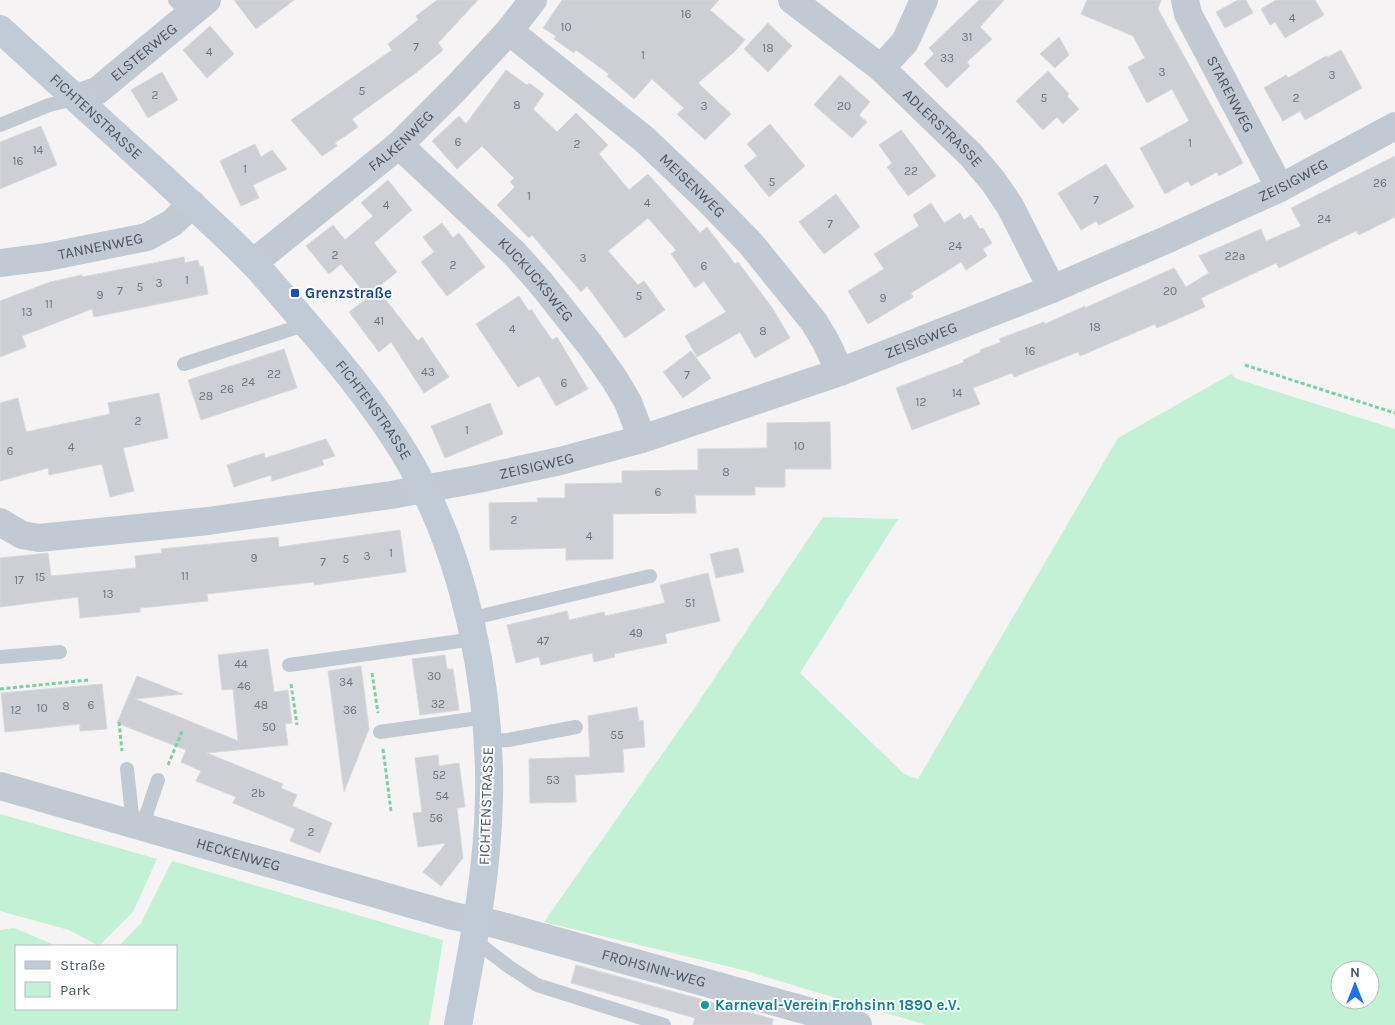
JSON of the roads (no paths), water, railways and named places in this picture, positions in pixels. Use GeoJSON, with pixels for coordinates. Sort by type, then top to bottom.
{"type":"FeatureCollection","features":[{"type":"Feature","properties":{"kind":"street","name":"FALKENWEG"},"geometry":{"type":"LineString","coordinates":[[253,263],[399,145],[509,31],[533,0]]}},
{"type":"Feature","properties":{"kind":"street","name":"ADLERSTRASSE"},"geometry":{"type":"LineString","coordinates":[[792,0],[881,68],[971,155],[993,181],[1010,206],[1052,289]]}},
{"type":"Feature","properties":{"kind":"street"},"geometry":{"type":"LineString","coordinates":[[881,68],[906,42],[924,0]]}},
{"type":"Feature","properties":{"kind":"street","name":"STARENWEG"},"geometry":{"type":"LineString","coordinates":[[1185,0],[1188,14],[1280,188]]}},
{"type":"Feature","properties":{"kind":"street","name":"ELSTERWEG"},"geometry":{"type":"LineString","coordinates":[[77,98],[97,91],[191,5]]}},
{"type":"Feature","properties":{"kind":"street","name":"FICHTENSTRASSE"},"geometry":{"type":"LineString","coordinates":[[0,29],[192,204],[253,263],[351,377],[386,424],[424,489],[451,556],[471,629],[487,729],[489,797],[485,863],[476,930],[458,1025]]}},
{"type":"Feature","properties":{"kind":"street","name":"MEISENWEG"},"geometry":{"type":"LineString","coordinates":[[509,31],[644,139],[751,244],[814,322],[840,372]]}},
{"type":"Feature","properties":{"kind":"street","name":"ZEISIGWEG"},"geometry":{"type":"LineString","coordinates":[[424,489],[478,480],[642,440],[840,372],[1052,289],[1166,240],[1280,188],[1395,126]]}},
{"type":"Feature","properties":{"kind":"street","name":"KUCKUCKSWEG"},"geometry":{"type":"LineString","coordinates":[[399,145],[514,254],[540,282],[591,346],[615,380],[628,402],[642,440]]}},
{"type":"Feature","properties":{"kind":"street","name":"TANNENWEG"},"geometry":{"type":"LineString","coordinates":[[0,264],[47,257],[147,237],[172,223],[192,204]]}},
{"type":"Feature","properties":{"kind":"street"},"geometry":{"type":"LineString","coordinates":[[0,522],[22,535],[39,538],[208,521],[391,496],[424,489]]}},
{"type":"Feature","properties":{"kind":"street","name":"HECKENWEG"},"geometry":{"type":"LineString","coordinates":[[0,786],[453,916],[476,930]]}},
{"type":"Feature","properties":{"kind":"street","name":"FROHSINN-WEG"},"geometry":{"type":"LineString","coordinates":[[476,930],[495,924],[858,1025]]}},
{"type":"Feature","properties":{"kind":"lane"},"geometry":{"type":"LineString","coordinates":[[0,125],[49,105],[77,98]]}},
{"type":"Feature","properties":{"kind":"lane"},"geometry":{"type":"LineString","coordinates":[[184,364],[307,324]]}},
{"type":"Feature","properties":{"kind":"lane"},"geometry":{"type":"LineString","coordinates":[[288,665],[471,629],[650,576]]}},
{"type":"Feature","properties":{"kind":"lane"},"geometry":{"type":"LineString","coordinates":[[0,657],[60,652]]}},
{"type":"Feature","properties":{"kind":"lane"},"geometry":{"type":"LineString","coordinates":[[380,732],[487,729],[508,740],[576,727]]}},
{"type":"Feature","properties":{"kind":"lane"},"geometry":{"type":"LineString","coordinates":[[127,769],[138,826]]}},
{"type":"Feature","properties":{"kind":"lane"},"geometry":{"type":"LineString","coordinates":[[138,826],[158,780]]}},
{"type":"Feature","properties":{"kind":"lane"},"geometry":{"type":"LineString","coordinates":[[476,930],[508,966],[537,985],[664,1025]]}},
{"type":"Feature","properties":{"kind":"place","name":"Grenzstraße"},"geometry":{"type":"Point","coordinates":[295,293]}},
{"type":"Feature","properties":{"kind":"place","name":"Karneval-Verein Frohsinn 1890 e.V."},"geometry":{"type":"Point","coordinates":[705,1005]}}]}
